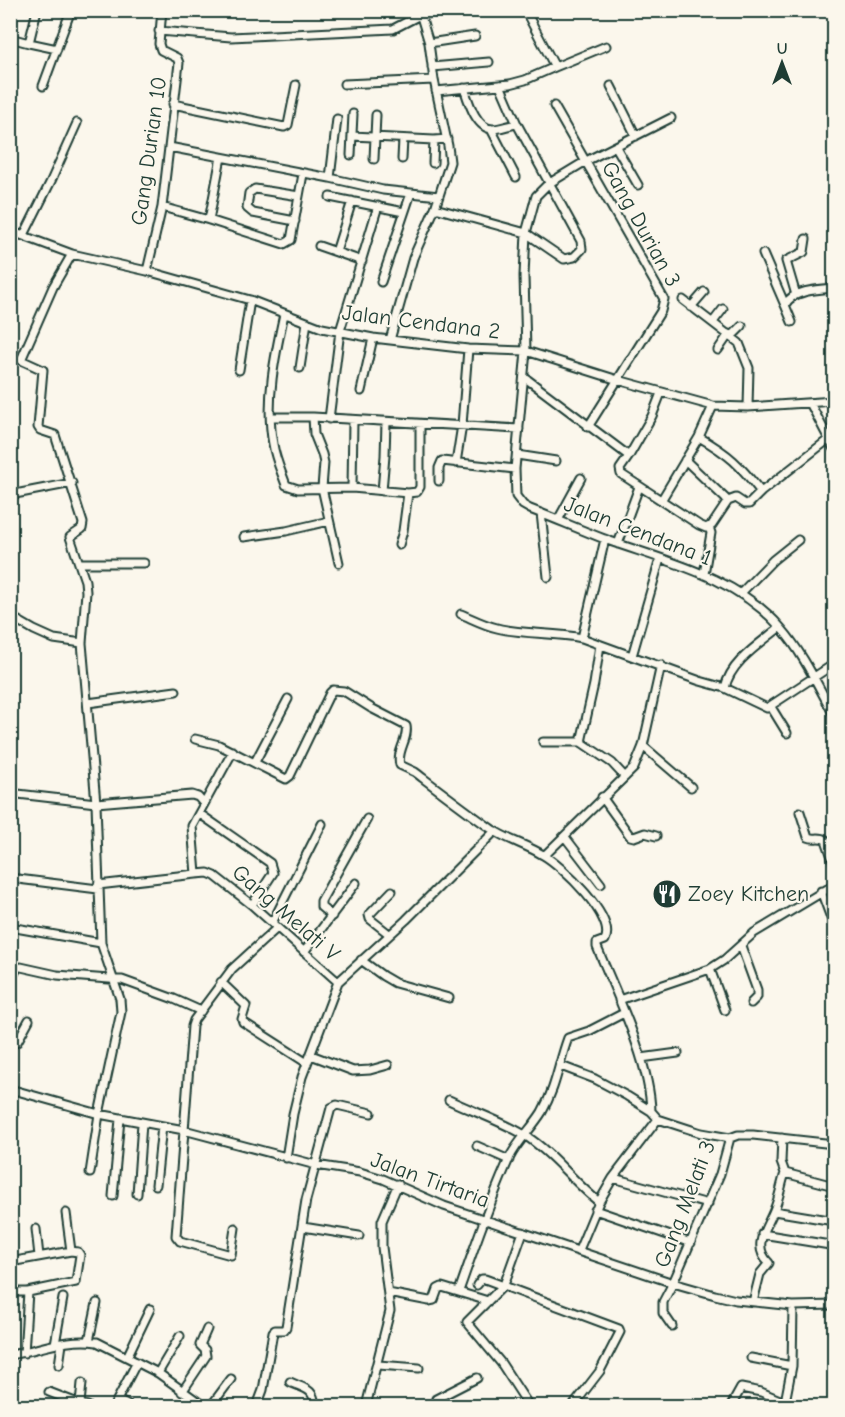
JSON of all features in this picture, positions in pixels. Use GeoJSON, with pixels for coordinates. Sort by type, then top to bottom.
{"type":"FeatureCollection","features":[{"type":"Feature","properties":{"kind":"street"},"geometry":{"type":"LineString","coordinates":[[29,43],[37,10]]}},
{"type":"Feature","properties":{"kind":"street"},"geometry":{"type":"LineString","coordinates":[[43,87],[71,10]]}},
{"type":"Feature","properties":{"kind":"street"},"geometry":{"type":"LineString","coordinates":[[161,11],[159,31],[231,37],[393,29],[419,13],[445,10]]}},
{"type":"Feature","properties":{"kind":"street"},"geometry":{"type":"LineString","coordinates":[[525,10],[555,67]]}},
{"type":"Feature","properties":{"kind":"street"},"geometry":{"type":"LineString","coordinates":[[390,340],[413,258],[435,208],[450,162],[447,139],[435,91],[429,43],[419,13]]}},
{"type":"Feature","properties":{"kind":"street","name":"Gang Durian 10"},"geometry":{"type":"LineString","coordinates":[[147,271],[162,207],[179,63],[177,58],[161,50],[159,31]]}},
{"type":"Feature","properties":{"kind":"street"},"geometry":{"type":"LineString","coordinates":[[429,43],[475,36]]}},
{"type":"Feature","properties":{"kind":"street"},"geometry":{"type":"LineString","coordinates":[[10,38],[57,49]]}},
{"type":"Feature","properties":{"kind":"street"},"geometry":{"type":"LineString","coordinates":[[435,91],[500,85],[525,80],[606,46]]}},
{"type":"Feature","properties":{"kind":"street"},"geometry":{"type":"LineString","coordinates":[[432,67],[489,62]]}},
{"type":"Feature","properties":{"kind":"street"},"geometry":{"type":"LineString","coordinates":[[344,84],[434,80]]}},
{"type":"Feature","properties":{"kind":"street"},"geometry":{"type":"LineString","coordinates":[[173,104],[284,127],[288,125],[296,85]]}},
{"type":"Feature","properties":{"kind":"street"},"geometry":{"type":"LineString","coordinates":[[435,208],[526,233],[564,259],[574,257],[582,249],[580,241],[517,124],[500,85]]}},
{"type":"Feature","properties":{"kind":"street"},"geometry":{"type":"LineString","coordinates":[[611,87],[636,136]]}},
{"type":"Feature","properties":{"kind":"street"},"geometry":{"type":"LineString","coordinates":[[464,88],[473,115],[487,128],[517,124]]}},
{"type":"Feature","properties":{"kind":"street"},"geometry":{"type":"LineString","coordinates":[[554,106],[586,161]]}},
{"type":"Feature","properties":{"kind":"street"},"geometry":{"type":"LineString","coordinates":[[351,155],[353,114]]}},
{"type":"Feature","properties":{"kind":"street"},"geometry":{"type":"LineString","coordinates":[[374,159],[376,115]]}},
{"type":"Feature","properties":{"kind":"street"},"geometry":{"type":"LineString","coordinates":[[330,178],[338,118]]}},
{"type":"Feature","properties":{"kind":"street"},"geometry":{"type":"LineString","coordinates":[[548,184],[586,161],[671,118]]}},
{"type":"Feature","properties":{"kind":"street"},"geometry":{"type":"LineString","coordinates":[[24,235],[77,123]]}},
{"type":"Feature","properties":{"kind":"street"},"geometry":{"type":"LineString","coordinates":[[491,129],[516,177]]}},
{"type":"Feature","properties":{"kind":"street"},"geometry":{"type":"LineString","coordinates":[[352,136],[447,139]]}},
{"type":"Feature","properties":{"kind":"street"},"geometry":{"type":"LineString","coordinates":[[402,159],[403,139]]}},
{"type":"Feature","properties":{"kind":"street"},"geometry":{"type":"LineString","coordinates":[[433,163],[434,140]]}},
{"type":"Feature","properties":{"kind":"street"},"geometry":{"type":"LineString","coordinates":[[169,147],[383,190],[439,196]]}},
{"type":"Feature","properties":{"kind":"street"},"geometry":{"type":"LineString","coordinates":[[616,147],[638,185]]}},
{"type":"Feature","properties":{"kind":"street"},"geometry":{"type":"LineString","coordinates":[[209,220],[221,158]]}},
{"type":"Feature","properties":{"kind":"street","name":"Gang Durian 3"},"geometry":{"type":"LineString","coordinates":[[586,161],[664,299],[661,311],[588,427]]}},
{"type":"Feature","properties":{"kind":"street"},"geometry":{"type":"LineString","coordinates":[[162,207],[284,244],[291,240],[303,174]]}},
{"type":"Feature","properties":{"kind":"street","name":"Jalan Cendana 1"},"geometry":{"type":"LineString","coordinates":[[548,184],[536,196],[526,233],[524,276],[526,351],[516,469],[518,500],[523,505],[605,539],[704,574],[741,593],[780,627],[791,640],[834,715]]}},
{"type":"Feature","properties":{"kind":"street"},"geometry":{"type":"LineString","coordinates":[[295,221],[250,211],[247,208],[249,193],[255,189],[299,196]]}},
{"type":"Feature","properties":{"kind":"street"},"geometry":{"type":"LineString","coordinates":[[381,282],[411,193]]}},
{"type":"Feature","properties":{"kind":"street"},"geometry":{"type":"LineString","coordinates":[[330,197],[404,212]]}},
{"type":"Feature","properties":{"kind":"street"},"geometry":{"type":"LineString","coordinates":[[336,252],[352,201]]}},
{"type":"Feature","properties":{"kind":"street"},"geometry":{"type":"LineString","coordinates":[[328,419],[340,332],[378,206]]}},
{"type":"Feature","properties":{"kind":"street","name":"Jalan Cendana 2"},"geometry":{"type":"LineString","coordinates":[[10,231],[72,254],[147,271],[250,300],[284,314],[340,332],[468,349],[526,351],[661,393],[714,406],[748,407],[834,401]]}},
{"type":"Feature","properties":{"kind":"street"},"geometry":{"type":"LineString","coordinates":[[796,295],[786,261],[804,252],[806,239]]}},
{"type":"Feature","properties":{"kind":"street"},"geometry":{"type":"LineString","coordinates":[[319,246],[362,261]]}},
{"type":"Feature","properties":{"kind":"street"},"geometry":{"type":"LineString","coordinates":[[72,254],[52,287],[21,360],[43,370],[38,427],[44,432],[55,435],[72,483],[83,526],[70,537],[86,592],[82,643],[96,803],[101,943],[120,999],[120,1022],[99,1114],[90,1173]]}},
{"type":"Feature","properties":{"kind":"street"},"geometry":{"type":"LineString","coordinates":[[763,254],[792,322]]}},
{"type":"Feature","properties":{"kind":"street"},"geometry":{"type":"LineString","coordinates":[[785,305],[796,295],[834,288]]}},
{"type":"Feature","properties":{"kind":"street"},"geometry":{"type":"LineString","coordinates":[[691,307],[704,292]]}},
{"type":"Feature","properties":{"kind":"street"},"geometry":{"type":"LineString","coordinates":[[239,370],[250,300]]}},
{"type":"Feature","properties":{"kind":"street"},"geometry":{"type":"LineString","coordinates":[[683,300],[739,343],[749,368],[748,407]]}},
{"type":"Feature","properties":{"kind":"street"},"geometry":{"type":"LineString","coordinates":[[713,322],[723,309]]}},
{"type":"Feature","properties":{"kind":"street"},"geometry":{"type":"LineString","coordinates":[[284,314],[277,346],[271,417],[273,444],[286,485],[298,489],[352,488],[417,492],[420,487],[420,424]]}},
{"type":"Feature","properties":{"kind":"street"},"geometry":{"type":"LineString","coordinates":[[300,368],[307,322]]}},
{"type":"Feature","properties":{"kind":"street"},"geometry":{"type":"LineString","coordinates":[[718,350],[742,326]]}},
{"type":"Feature","properties":{"kind":"street"},"geometry":{"type":"LineString","coordinates":[[360,391],[373,338]]}},
{"type":"Feature","properties":{"kind":"street"},"geometry":{"type":"LineString","coordinates":[[456,463],[462,425],[468,349]]}},
{"type":"Feature","properties":{"kind":"street"},"geometry":{"type":"LineString","coordinates":[[524,377],[629,456]]}},
{"type":"Feature","properties":{"kind":"street"},"geometry":{"type":"LineString","coordinates":[[661,393],[652,416],[620,472],[639,487],[662,499],[704,528],[709,527],[728,501],[736,498],[749,504],[829,439]]}},
{"type":"Feature","properties":{"kind":"street"},"geometry":{"type":"LineString","coordinates":[[810,403],[834,449]]}},
{"type":"Feature","properties":{"kind":"street"},"geometry":{"type":"LineString","coordinates":[[662,499],[714,406]]}},
{"type":"Feature","properties":{"kind":"street"},"geometry":{"type":"LineString","coordinates":[[271,417],[313,417],[519,429]]}},
{"type":"Feature","properties":{"kind":"street"},"geometry":{"type":"LineString","coordinates":[[313,417],[314,434],[324,463],[322,488],[339,563]]}},
{"type":"Feature","properties":{"kind":"street"},"geometry":{"type":"LineString","coordinates":[[352,488],[353,420]]}},
{"type":"Feature","properties":{"kind":"street"},"geometry":{"type":"LineString","coordinates":[[382,491],[386,456],[386,422]]}},
{"type":"Feature","properties":{"kind":"street"},"geometry":{"type":"LineString","coordinates":[[699,436],[727,454],[761,492]]}},
{"type":"Feature","properties":{"kind":"street"},"geometry":{"type":"LineString","coordinates":[[517,455],[556,461]]}},
{"type":"Feature","properties":{"kind":"street"},"geometry":{"type":"LineString","coordinates":[[685,460],[728,501]]}},
{"type":"Feature","properties":{"kind":"street"},"geometry":{"type":"LineString","coordinates":[[439,481],[442,461],[516,469]]}},
{"type":"Feature","properties":{"kind":"street"},"geometry":{"type":"LineString","coordinates":[[558,520],[581,478]]}},
{"type":"Feature","properties":{"kind":"street"},"geometry":{"type":"LineString","coordinates":[[10,495],[72,483]]}},
{"type":"Feature","properties":{"kind":"street"},"geometry":{"type":"LineString","coordinates":[[618,544],[639,487]]}},
{"type":"Feature","properties":{"kind":"street"},"geometry":{"type":"LineString","coordinates":[[399,545],[408,493]]}},
{"type":"Feature","properties":{"kind":"street"},"geometry":{"type":"LineString","coordinates":[[541,513],[548,577]]}},
{"type":"Feature","properties":{"kind":"street"},"geometry":{"type":"LineString","coordinates":[[244,537],[286,531],[329,521]]}},
{"type":"Feature","properties":{"kind":"street"},"geometry":{"type":"LineString","coordinates":[[704,574],[711,533],[709,527]]}},
{"type":"Feature","properties":{"kind":"street"},"geometry":{"type":"LineString","coordinates":[[582,638],[605,539]]}},
{"type":"Feature","properties":{"kind":"street"},"geometry":{"type":"LineString","coordinates":[[741,593],[773,560],[798,540]]}},
{"type":"Feature","properties":{"kind":"street"},"geometry":{"type":"LineString","coordinates":[[632,656],[660,559]]}},
{"type":"Feature","properties":{"kind":"street"},"geometry":{"type":"LineString","coordinates":[[79,563],[144,563]]}},
{"type":"Feature","properties":{"kind":"street"},"geometry":{"type":"LineString","coordinates":[[461,614],[496,628],[557,633],[582,638],[661,665],[699,681],[725,688],[763,707],[771,707],[834,664]]}},
{"type":"Feature","properties":{"kind":"street"},"geometry":{"type":"LineString","coordinates":[[10,616],[54,639],[82,643]]}},
{"type":"Feature","properties":{"kind":"street"},"geometry":{"type":"LineString","coordinates":[[725,688],[735,668],[780,627]]}},
{"type":"Feature","properties":{"kind":"street"},"geometry":{"type":"LineString","coordinates":[[581,742],[600,645]]}},
{"type":"Feature","properties":{"kind":"street"},"geometry":{"type":"LineString","coordinates":[[545,855],[634,768],[643,746],[661,665]]}},
{"type":"Feature","properties":{"kind":"street"},"geometry":{"type":"LineString","coordinates":[[195,739],[233,751],[282,779],[288,778],[333,690],[344,691],[370,708],[406,726],[407,735],[399,758],[400,765],[414,772],[495,831],[545,855],[566,873],[596,906],[605,920],[607,937],[597,943],[597,947],[641,1058],[650,1092],[651,1111]]}},
{"type":"Feature","properties":{"kind":"street"},"geometry":{"type":"LineString","coordinates":[[88,703],[176,691]]}},
{"type":"Feature","properties":{"kind":"street"},"geometry":{"type":"LineString","coordinates":[[255,762],[288,699]]}},
{"type":"Feature","properties":{"kind":"street"},"geometry":{"type":"LineString","coordinates":[[771,707],[787,733]]}},
{"type":"Feature","properties":{"kind":"street"},"geometry":{"type":"LineString","coordinates":[[543,742],[581,742],[612,763],[625,777]]}},
{"type":"Feature","properties":{"kind":"street"},"geometry":{"type":"LineString","coordinates":[[643,746],[691,787]]}},
{"type":"Feature","properties":{"kind":"street"},"geometry":{"type":"LineString","coordinates":[[196,874],[192,826],[233,751]]}},
{"type":"Feature","properties":{"kind":"street"},"geometry":{"type":"LineString","coordinates":[[11,791],[18,794],[96,803],[192,795],[198,797],[204,804]]}},
{"type":"Feature","properties":{"kind":"street"},"geometry":{"type":"LineString","coordinates":[[602,797],[630,836],[645,833],[657,836]]}},
{"type":"Feature","properties":{"kind":"street"},"geometry":{"type":"LineString","coordinates":[[800,812],[808,837],[826,840],[834,864]]}},
{"type":"Feature","properties":{"kind":"street"},"geometry":{"type":"LineString","coordinates":[[200,814],[273,867],[273,873],[252,905]]}},
{"type":"Feature","properties":{"kind":"street"},"geometry":{"type":"LineString","coordinates":[[332,916],[321,907],[321,901],[367,819]]}},
{"type":"Feature","properties":{"kind":"street"},"geometry":{"type":"LineString","coordinates":[[235,1228],[231,1255],[180,1241],[176,1236],[192,1026],[221,982],[274,925],[322,824]]}},
{"type":"Feature","properties":{"kind":"street"},"geometry":{"type":"LineString","coordinates":[[338,982],[495,831]]}},
{"type":"Feature","properties":{"kind":"street"},"geometry":{"type":"LineString","coordinates":[[565,837],[601,884]]}},
{"type":"Feature","properties":{"kind":"street","name":"Gang Melati V"},"geometry":{"type":"LineString","coordinates":[[10,878],[98,887],[208,873],[252,905],[338,982],[307,1063],[293,1114],[286,1158]]}},
{"type":"Feature","properties":{"kind":"street"},"geometry":{"type":"LineString","coordinates":[[304,952],[356,882]]}},
{"type":"Feature","properties":{"kind":"street"},"geometry":{"type":"LineString","coordinates":[[619,1000],[710,969],[741,946],[754,933],[834,885]]}},
{"type":"Feature","properties":{"kind":"street"},"geometry":{"type":"LineString","coordinates":[[389,934],[370,919],[369,915],[392,891]]}},
{"type":"Feature","properties":{"kind":"street"},"geometry":{"type":"LineString","coordinates":[[821,891],[834,926]]}},
{"type":"Feature","properties":{"kind":"street"},"geometry":{"type":"LineString","coordinates":[[10,927],[101,943]]}},
{"type":"Feature","properties":{"kind":"street"},"geometry":{"type":"LineString","coordinates":[[741,946],[757,990],[757,997],[751,1003]]}},
{"type":"Feature","properties":{"kind":"street"},"geometry":{"type":"LineString","coordinates":[[361,960],[395,982],[450,998]]}},
{"type":"Feature","properties":{"kind":"street"},"geometry":{"type":"LineString","coordinates":[[10,981],[18,968],[57,975],[122,980],[201,1011]]}},
{"type":"Feature","properties":{"kind":"street"},"geometry":{"type":"LineString","coordinates":[[710,969],[724,1010]]}},
{"type":"Feature","properties":{"kind":"street"},"geometry":{"type":"LineString","coordinates":[[221,982],[246,1006],[243,1022],[307,1063]]}},
{"type":"Feature","properties":{"kind":"street"},"geometry":{"type":"LineString","coordinates":[[459,1291],[484,1219],[509,1160],[545,1105],[556,1083],[568,1038],[589,1031],[624,1013]]}},
{"type":"Feature","properties":{"kind":"street"},"geometry":{"type":"LineString","coordinates":[[10,1046],[17,1042],[29,1020]]}},
{"type":"Feature","properties":{"kind":"street"},"geometry":{"type":"LineString","coordinates":[[641,1058],[678,1053]]}},
{"type":"Feature","properties":{"kind":"street"},"geometry":{"type":"LineString","coordinates":[[311,1055],[353,1071],[370,1070],[388,1065]]}},
{"type":"Feature","properties":{"kind":"street"},"geometry":{"type":"LineString","coordinates":[[561,1066],[595,1079],[651,1111],[658,1119],[701,1133],[730,1138],[738,1135],[834,1144]]}},
{"type":"Feature","properties":{"kind":"street","name":"Jalan Tirtaria"},"geometry":{"type":"LineString","coordinates":[[10,1089],[120,1119],[184,1130],[316,1166],[360,1172],[398,1184],[444,1206],[673,1283],[736,1300],[794,1306],[834,1305]]}},
{"type":"Feature","properties":{"kind":"street"},"geometry":{"type":"LineString","coordinates":[[450,1100],[525,1135],[559,1162],[580,1188],[599,1202]]}},
{"type":"Feature","properties":{"kind":"street"},"geometry":{"type":"LineString","coordinates":[[257,1407],[263,1390],[273,1332],[284,1330],[286,1327],[308,1192],[331,1108],[337,1105],[371,1113]]}},
{"type":"Feature","properties":{"kind":"street"},"geometry":{"type":"LineString","coordinates":[[113,1196],[120,1119]]}},
{"type":"Feature","properties":{"kind":"street"},"geometry":{"type":"LineString","coordinates":[[579,1250],[595,1210],[613,1178],[658,1119]]}},
{"type":"Feature","properties":{"kind":"street"},"geometry":{"type":"LineString","coordinates":[[137,1194],[142,1123]]}},
{"type":"Feature","properties":{"kind":"street"},"geometry":{"type":"LineString","coordinates":[[156,1185],[162,1126]]}},
{"type":"Feature","properties":{"kind":"street","name":"Gang Melati 3"},"geometry":{"type":"LineString","coordinates":[[672,1326],[662,1307],[708,1204],[730,1138]]}},
{"type":"Feature","properties":{"kind":"street"},"geometry":{"type":"LineString","coordinates":[[753,1302],[760,1274],[769,1263],[762,1253],[762,1234],[774,1211],[785,1173],[781,1162],[782,1138]]}},
{"type":"Feature","properties":{"kind":"street"},"geometry":{"type":"LineString","coordinates":[[477,1146],[509,1160]]}},
{"type":"Feature","properties":{"kind":"street"},"geometry":{"type":"LineString","coordinates":[[785,1173],[834,1186]]}},
{"type":"Feature","properties":{"kind":"street"},"geometry":{"type":"LineString","coordinates":[[613,1178],[708,1204]]}},
{"type":"Feature","properties":{"kind":"street"},"geometry":{"type":"LineString","coordinates":[[366,1407],[390,1311],[381,1234],[382,1221],[398,1184]]}},
{"type":"Feature","properties":{"kind":"street"},"geometry":{"type":"LineString","coordinates":[[595,1210],[691,1243]]}},
{"type":"Feature","properties":{"kind":"street"},"geometry":{"type":"LineString","coordinates":[[774,1211],[834,1221]]}},
{"type":"Feature","properties":{"kind":"street"},"geometry":{"type":"LineString","coordinates":[[66,1213],[71,1251]]}},
{"type":"Feature","properties":{"kind":"street"},"geometry":{"type":"LineString","coordinates":[[303,1227],[360,1236]]}},
{"type":"Feature","properties":{"kind":"street"},"geometry":{"type":"LineString","coordinates":[[36,1228],[39,1256]]}},
{"type":"Feature","properties":{"kind":"street"},"geometry":{"type":"LineString","coordinates":[[523,1232],[504,1285],[467,1322],[501,1363],[529,1407]]}},
{"type":"Feature","properties":{"kind":"street"},"geometry":{"type":"LineString","coordinates":[[762,1234],[830,1245]]}},
{"type":"Feature","properties":{"kind":"street"},"geometry":{"type":"LineString","coordinates":[[10,1262],[71,1251],[78,1252],[80,1255],[76,1282],[28,1292],[14,1290],[10,1267]]}},
{"type":"Feature","properties":{"kind":"street"},"geometry":{"type":"LineString","coordinates":[[477,1285],[482,1279],[504,1285],[616,1327],[620,1331],[600,1371],[573,1407]]}},
{"type":"Feature","properties":{"kind":"street"},"geometry":{"type":"LineString","coordinates":[[388,1293],[429,1301],[434,1300],[438,1289],[442,1287],[488,1301]]}},
{"type":"Feature","properties":{"kind":"street"},"geometry":{"type":"LineString","coordinates":[[24,1353],[28,1292]]}},
{"type":"Feature","properties":{"kind":"street"},"geometry":{"type":"LineString","coordinates":[[58,1365],[63,1298]]}},
{"type":"Feature","properties":{"kind":"street"},"geometry":{"type":"LineString","coordinates":[[89,1341],[97,1303]]}},
{"type":"Feature","properties":{"kind":"street"},"geometry":{"type":"LineString","coordinates":[[785,1402],[792,1366],[794,1306]]}},
{"type":"Feature","properties":{"kind":"street"},"geometry":{"type":"LineString","coordinates":[[127,1357],[150,1309]]}},
{"type":"Feature","properties":{"kind":"street"},"geometry":{"type":"LineString","coordinates":[[182,1392],[206,1356],[205,1350],[200,1345],[207,1329]]}},
{"type":"Feature","properties":{"kind":"street"},"geometry":{"type":"LineString","coordinates":[[158,1373],[180,1336]]}},
{"type":"Feature","properties":{"kind":"street"},"geometry":{"type":"LineString","coordinates":[[10,1355],[58,1344],[96,1342],[158,1373],[204,1407]]}},
{"type":"Feature","properties":{"kind":"street"},"geometry":{"type":"LineString","coordinates":[[751,1358],[792,1366]]}},
{"type":"Feature","properties":{"kind":"street"},"geometry":{"type":"LineString","coordinates":[[129,1407],[116,1403],[137,1362]]}},
{"type":"Feature","properties":{"kind":"street"},"geometry":{"type":"LineString","coordinates":[[378,1365],[419,1368]]}},
{"type":"Feature","properties":{"kind":"street"},"geometry":{"type":"LineString","coordinates":[[438,1407],[435,1399],[477,1378]]}},
{"type":"Feature","properties":{"kind":"street"},"geometry":{"type":"LineString","coordinates":[[211,1407],[231,1379]]}},
{"type":"Feature","properties":{"kind":"street"},"geometry":{"type":"LineString","coordinates":[[290,1382],[311,1392],[315,1397],[315,1407]]}},
{"type":"Feature","properties":{"kind":"street"},"geometry":{"type":"LineString","coordinates":[[80,1404],[82,1383]]}},
{"type":"Feature","properties":{"kind":"street"},"geometry":{"type":"LineString","coordinates":[[731,1407],[741,1388],[761,1392],[794,1407]]}},
{"type":"Feature","properties":{"kind":"street"},"geometry":{"type":"LineString","coordinates":[[49,1392],[88,1407]]}},
{"type":"Feature","properties":{"kind":"place","name":"Zoey Kitchen"},"geometry":{"type":"Point","coordinates":[667,894]}}]}
